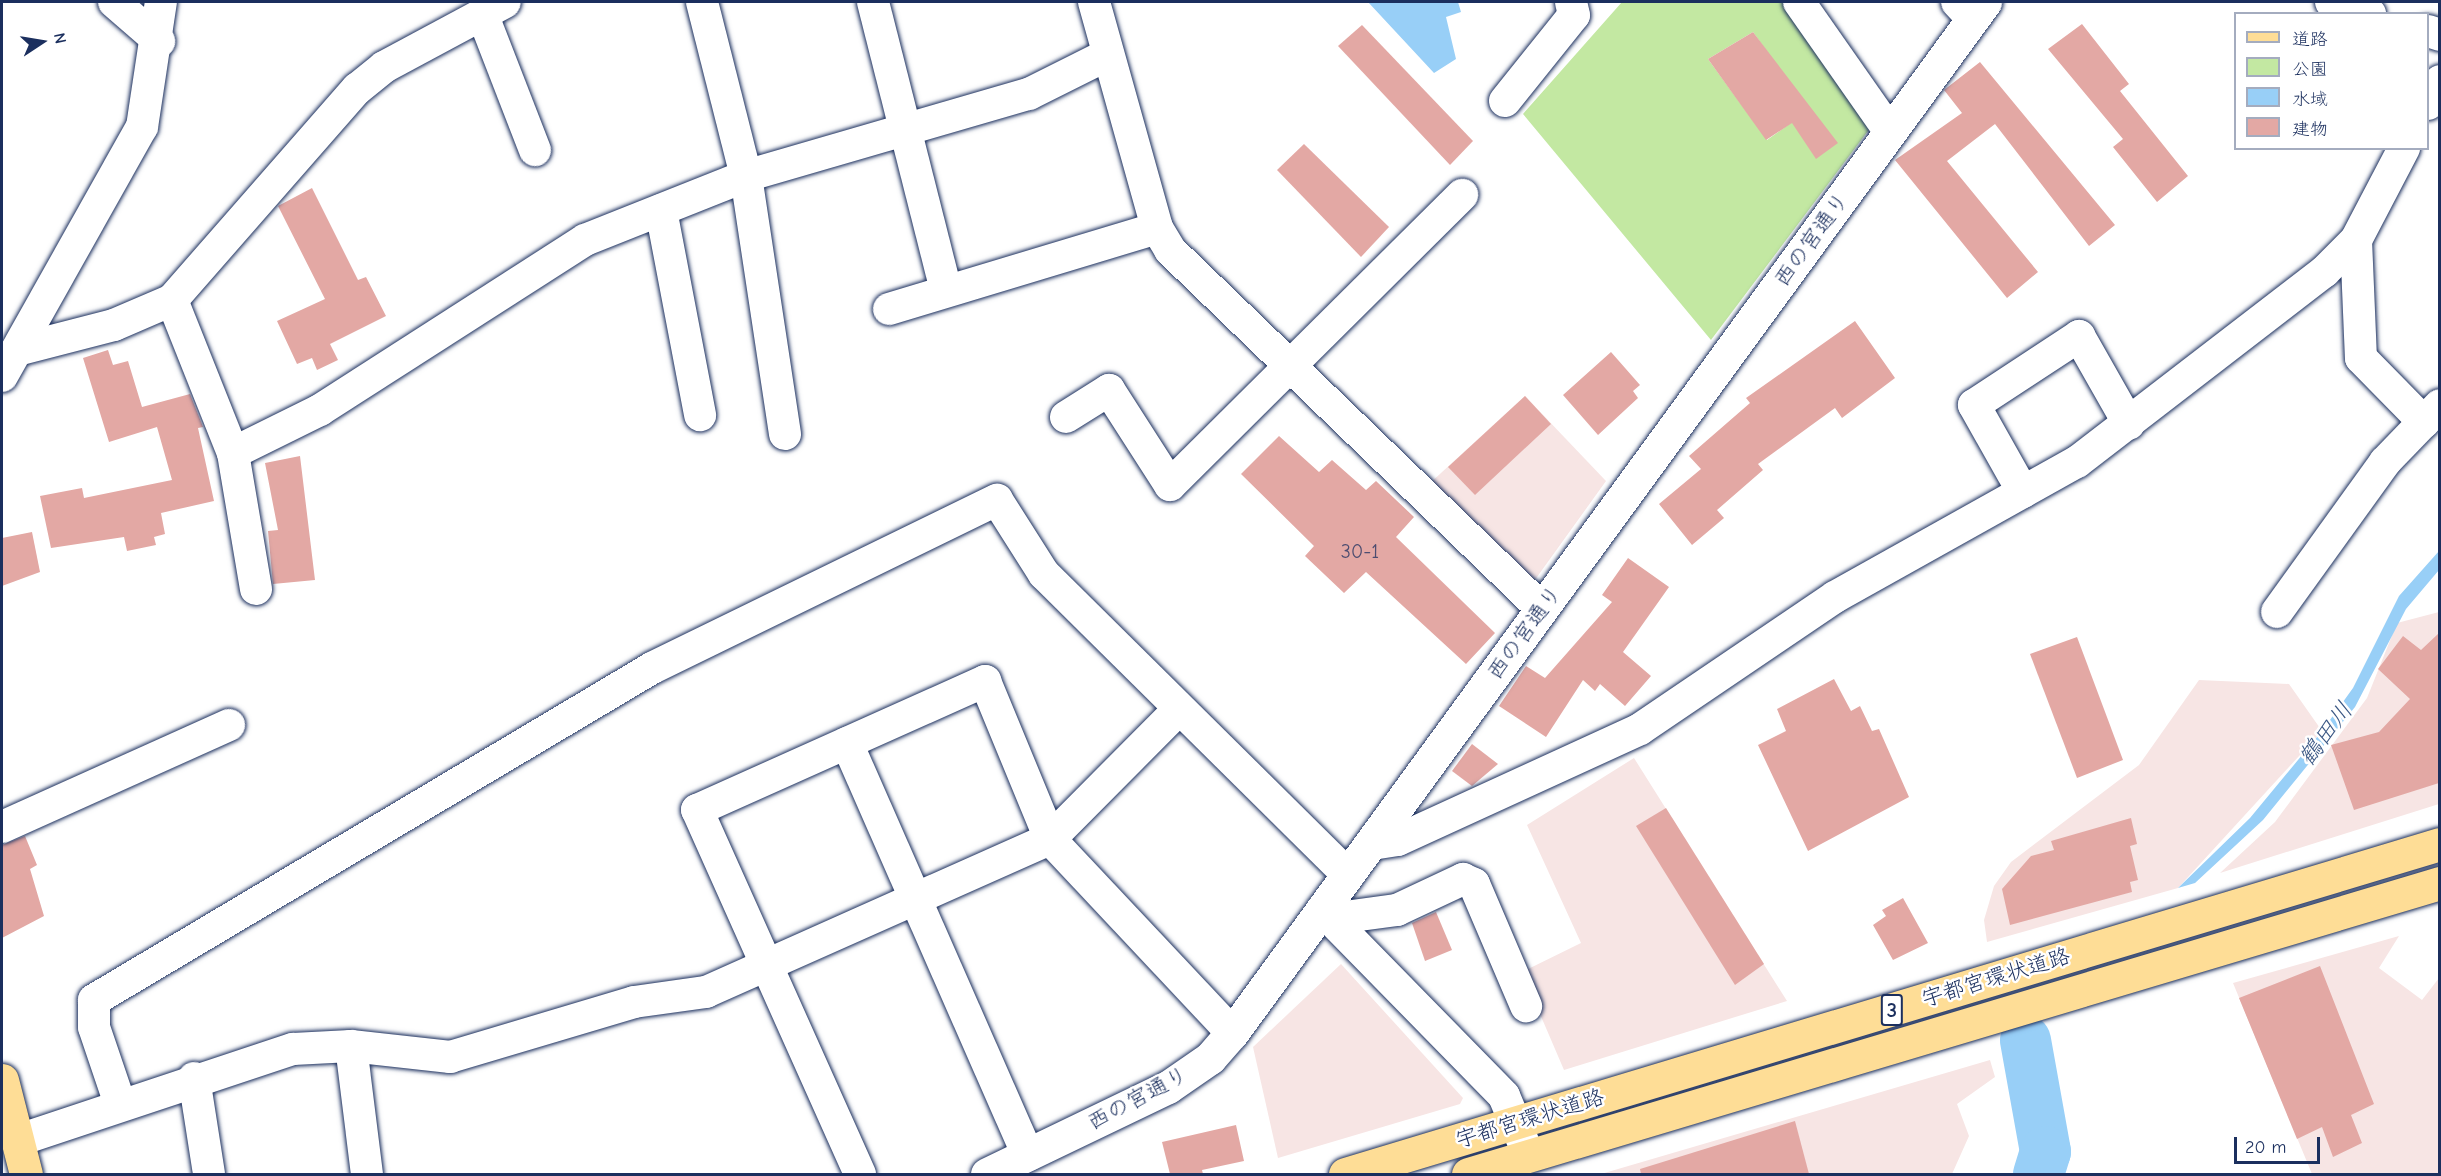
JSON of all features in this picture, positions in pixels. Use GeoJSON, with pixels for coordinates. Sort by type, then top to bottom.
{"type":"FeatureCollection","features":[{"type":"Feature","properties":{"kind":"main road","name":"宇都宮環状道路"},"geometry":{"type":"LineString","coordinates":[[1345,1174],[2439,844]]}},
{"type":"Feature","properties":{"kind":"main road","name":"宇都宮環状道路"},"geometry":{"type":"LineString","coordinates":[[1468,1174],[2439,883]]}},
{"type":"Feature","properties":{"kind":"main road"},"geometry":{"type":"LineString","coordinates":[[2,1080],[26,1174]]}},
{"type":"Feature","properties":{"kind":"street"},"geometry":{"type":"LineString","coordinates":[[114,2],[159,41]]}},
{"type":"Feature","properties":{"kind":"street"},"geometry":{"type":"LineString","coordinates":[[2,376],[142,127],[159,41],[161,2]]}},
{"type":"Feature","properties":{"kind":"street"},"geometry":{"type":"LineString","coordinates":[[702,2],[746,176],[785,434]]}},
{"type":"Feature","properties":{"kind":"street"},"geometry":{"type":"LineString","coordinates":[[1094,2],[1157,228],[1187,268],[1542,609]]}},
{"type":"Feature","properties":{"kind":"street"},"geometry":{"type":"LineString","coordinates":[[1505,100],[1574,15],[1571,2]]}},
{"type":"Feature","properties":{"kind":"street"},"geometry":{"type":"LineString","coordinates":[[1799,2],[1890,132]]}},
{"type":"Feature","properties":{"kind":"street"},"geometry":{"type":"LineString","coordinates":[[2331,2],[2364,12]]}},
{"type":"Feature","properties":{"kind":"street"},"geometry":{"type":"LineString","coordinates":[[882,4],[906,129],[946,290]]}},
{"type":"Feature","properties":{"kind":"street","name":"西の宮通り"},"geometry":{"type":"LineString","coordinates":[[987,1174],[1168,1087],[1210,1058],[1232,1033],[1326,915],[1348,875],[1890,132],[1971,7]]}},
{"type":"Feature","properties":{"kind":"street"},"geometry":{"type":"LineString","coordinates":[[17,350],[114,325],[172,300],[357,89],[384,67],[494,9],[535,150]]}},
{"type":"Feature","properties":{"kind":"street"},"geometry":{"type":"LineString","coordinates":[[233,453],[320,410],[585,240],[746,176],[1029,94],[1107,55]]}},
{"type":"Feature","properties":{"kind":"street"},"geometry":{"type":"LineString","coordinates":[[2429,100],[2439,81]]}},
{"type":"Feature","properties":{"kind":"street"},"geometry":{"type":"LineString","coordinates":[[1371,844],[1398,840],[1640,729],[1834,597],[2023,492],[2129,424],[2264,324],[2356,240],[2403,150]]}},
{"type":"Feature","properties":{"kind":"street"},"geometry":{"type":"LineString","coordinates":[[1066,417],[1109,390],[1170,485],[1292,368],[1462,195]]}},
{"type":"Feature","properties":{"kind":"street"},"geometry":{"type":"LineString","coordinates":[[661,210],[700,415]]}},
{"type":"Feature","properties":{"kind":"street"},"geometry":{"type":"LineString","coordinates":[[889,309],[1157,228]]}},
{"type":"Feature","properties":{"kind":"street"},"geometry":{"type":"LineString","coordinates":[[2277,612],[2385,462],[2432,413],[2361,358],[2356,240]]}},
{"type":"Feature","properties":{"kind":"street"},"geometry":{"type":"LineString","coordinates":[[172,300],[233,453],[256,589]]}},
{"type":"Feature","properties":{"kind":"street"},"geometry":{"type":"LineString","coordinates":[[2023,492],[1974,405],[2079,336],[2129,424]]}},
{"type":"Feature","properties":{"kind":"street"},"geometry":{"type":"LineString","coordinates":[[120,1104],[94,1027],[94,1000],[652,668],[997,500],[1044,574],[1177,711],[1348,875]]}},
{"type":"Feature","properties":{"kind":"street"},"geometry":{"type":"LineString","coordinates":[[860,1174],[762,966],[696,810],[985,681],[1050,839],[1232,1033]]}},
{"type":"Feature","properties":{"kind":"street"},"geometry":{"type":"LineString","coordinates":[[19,1140],[194,1078],[293,1049],[351,1046],[450,1057],[634,1002],[706,992],[912,903],[1050,839],[1177,711]]}},
{"type":"Feature","properties":{"kind":"street"},"geometry":{"type":"LineString","coordinates":[[2,827],[229,725]]}},
{"type":"Feature","properties":{"kind":"street"},"geometry":{"type":"LineString","coordinates":[[847,744],[912,903],[1028,1155]]}},
{"type":"Feature","properties":{"kind":"street"},"geometry":{"type":"LineString","coordinates":[[1326,915],[1397,910],[1464,879],[1474,884],[1527,1005]]}},
{"type":"Feature","properties":{"kind":"street"},"geometry":{"type":"LineString","coordinates":[[1326,915],[1504,1096],[1519,1122],[1529,1156]]}},
{"type":"Feature","properties":{"kind":"street"},"geometry":{"type":"LineString","coordinates":[[351,1046],[367,1174]]}},
{"type":"Feature","properties":{"kind":"street"},"geometry":{"type":"LineString","coordinates":[[194,1078],[209,1174]]}},
{"type":"Feature","properties":{"kind":"shaded area"},"geometry":{"type":"Polygon","coordinates":[[[1525,396],[1606,481],[1532,584],[1429,484],[1525,396]]]}},
{"type":"Feature","properties":{"kind":"shaded area"},"geometry":{"type":"Polygon","coordinates":[[[2439,612],[2439,804],[2220,873],[2275,822],[2367,698],[2397,623],[2439,612]]]}},
{"type":"Feature","properties":{"kind":"shaded area"},"geometry":{"type":"Polygon","coordinates":[[[2199,680],[2289,684],[2322,731],[2178,888],[1987,942],[1984,920],[1994,886],[2011,862],[2139,765],[2199,680]]]}},
{"type":"Feature","properties":{"kind":"shaded area"},"geometry":{"type":"Polygon","coordinates":[[[1634,758],[1787,1001],[1564,1070],[1522,972],[1581,943],[1527,825],[1634,758]]]}},
{"type":"Feature","properties":{"kind":"shaded area"},"geometry":{"type":"Polygon","coordinates":[[[2399,936],[2379,968],[2422,1000],[2439,978],[2439,1174],[2312,1174],[2233,983],[2399,936]]]}},
{"type":"Feature","properties":{"kind":"shaded area"},"geometry":{"type":"Polygon","coordinates":[[[1341,964],[1463,1098],[1460,1104],[1278,1158],[1253,1047],[1341,964]]]}},
{"type":"Feature","properties":{"kind":"shaded area"},"geometry":{"type":"Polygon","coordinates":[[[1990,1060],[1995,1077],[1957,1104],[1969,1136],[1952,1174],[1601,1174],[1990,1060]]]}},
{"type":"Feature","properties":{"kind":"green space"},"geometry":{"type":"Polygon","coordinates":[[[1622,2],[1786,2],[1874,123],[1711,340],[1523,114],[1622,2]],[[1753,32],[1708,59],[1767,140],[1809,110],[1753,32]]]}},
{"type":"Feature","properties":{"kind":"water"},"geometry":{"type":"Polygon","coordinates":[[[1368,2],[1458,2],[1461,12],[1446,17],[1456,59],[1434,73],[1368,2]]]}},
{"type":"Feature","properties":{"kind":"water"},"geometry":{"type":"Polygon","coordinates":[[[2439,551],[2439,570],[2406,609],[2355,707],[2263,820],[2195,883],[2178,888],[2250,818],[2322,731],[2353,688],[2399,596],[2439,551]]]}},
{"type":"Feature","properties":{"kind":"water"},"geometry":{"type":"Polygon","coordinates":[[[2043,1041],[2043,1088],[2058,1151],[2053,1174],[2024,1174],[2032,1134],[2017,1051],[2043,1041]]]}},
{"type":"Feature","properties":{"kind":"building"},"geometry":{"type":"Polygon","coordinates":[[[2082,24],[2129,84],[2120,91],[2188,176],[2157,202],[2113,147],[2123,139],[2048,49],[2082,24]]]}},
{"type":"Feature","properties":{"kind":"building"},"geometry":{"type":"Polygon","coordinates":[[[1362,25],[1473,141],[1450,165],[1338,46],[1362,25]]]}},
{"type":"Feature","properties":{"kind":"building"},"geometry":{"type":"Polygon","coordinates":[[[1753,32],[1838,143],[1816,159],[1792,123],[1766,140],[1708,59],[1753,32]]]}},
{"type":"Feature","properties":{"kind":"building"},"geometry":{"type":"Polygon","coordinates":[[[1980,62],[2115,225],[2089,246],[1995,124],[1947,161],[2038,272],[2007,298],[1895,160],[1962,113],[1944,90],[1980,62]]]}},
{"type":"Feature","properties":{"kind":"building"},"geometry":{"type":"Polygon","coordinates":[[[1304,144],[1389,227],[1361,257],[1277,170],[1304,144]]]}},
{"type":"Feature","properties":{"kind":"building"},"geometry":{"type":"Polygon","coordinates":[[[312,188],[358,280],[366,277],[386,316],[330,344],[338,360],[317,370],[312,358],[297,364],[277,321],[325,299],[278,206],[312,188]]]}},
{"type":"Feature","properties":{"kind":"building"},"geometry":{"type":"Polygon","coordinates":[[[1855,321],[1895,378],[1842,418],[1835,408],[1758,464],[1763,470],[1717,510],[1724,518],[1692,545],[1659,504],[1701,469],[1689,456],[1750,403],[1746,398],[1855,321]]]}},
{"type":"Feature","properties":{"kind":"building"},"geometry":{"type":"Polygon","coordinates":[[[108,350],[113,365],[128,361],[142,407],[190,394],[203,427],[198,428],[214,501],[161,513],[165,534],[154,537],[156,545],[127,551],[124,537],[51,548],[40,496],[82,488],[84,498],[172,480],[157,427],[109,442],[83,358],[108,350]]]}},
{"type":"Feature","properties":{"kind":"building"},"geometry":{"type":"Polygon","coordinates":[[[1611,352],[1640,385],[1633,391],[1638,398],[1598,435],[1563,395],[1611,352]]]}},
{"type":"Feature","properties":{"kind":"building"},"geometry":{"type":"Polygon","coordinates":[[[1525,396],[1551,424],[1475,495],[1448,467],[1525,396]]]}},
{"type":"Feature","properties":{"kind":"building"},"geometry":{"type":"Polygon","coordinates":[[[1279,436],[1319,472],[1332,460],[1366,490],[1376,481],[1414,517],[1396,537],[1495,633],[1466,664],[1366,572],[1344,593],[1305,556],[1314,546],[1241,474],[1279,436]]]}},
{"type":"Feature","properties":{"kind":"building"},"geometry":{"type":"Polygon","coordinates":[[[300,456],[315,580],[273,584],[268,531],[278,530],[265,463],[300,456]]]}},
{"type":"Feature","properties":{"kind":"building"},"geometry":{"type":"Polygon","coordinates":[[[32,532],[40,572],[2,586],[2,538],[32,532]]]}},
{"type":"Feature","properties":{"kind":"building"},"geometry":{"type":"Polygon","coordinates":[[[1628,558],[1669,587],[1623,652],[1651,676],[1625,706],[1600,684],[1595,691],[1583,680],[1546,737],[1499,706],[1526,666],[1545,678],[1612,602],[1602,595],[1628,558]]]}},
{"type":"Feature","properties":{"kind":"building"},"geometry":{"type":"Polygon","coordinates":[[[2439,633],[2439,783],[2354,810],[2331,745],[2379,732],[2410,699],[2378,669],[2403,636],[2421,650],[2439,633]]]}},
{"type":"Feature","properties":{"kind":"building"},"geometry":{"type":"Polygon","coordinates":[[[2077,637],[2123,760],[2077,778],[2030,654],[2077,637]]]}},
{"type":"Feature","properties":{"kind":"building"},"geometry":{"type":"Polygon","coordinates":[[[1834,679],[1851,711],[1860,706],[1872,731],[1879,729],[1909,797],[1808,851],[1758,745],[1786,731],[1777,709],[1834,679]]]}},
{"type":"Feature","properties":{"kind":"building"},"geometry":{"type":"Polygon","coordinates":[[[1472,744],[1498,764],[1472,786],[1452,771],[1472,744]]]}},
{"type":"Feature","properties":{"kind":"building"},"geometry":{"type":"Polygon","coordinates":[[[1666,808],[1764,964],[1735,985],[1636,826],[1666,808]]]}},
{"type":"Feature","properties":{"kind":"building"},"geometry":{"type":"Polygon","coordinates":[[[2131,818],[2137,844],[2130,846],[2138,880],[2130,882],[2132,892],[2010,925],[2002,889],[2031,856],[2054,850],[2051,841],[2131,818]]]}},
{"type":"Feature","properties":{"kind":"building"},"geometry":{"type":"Polygon","coordinates":[[[25,836],[37,865],[30,869],[44,916],[2,938],[2,845],[25,836]]]}},
{"type":"Feature","properties":{"kind":"building"},"geometry":{"type":"Polygon","coordinates":[[[1903,898],[1928,943],[1893,960],[1873,925],[1886,916],[1882,910],[1903,898]]]}},
{"type":"Feature","properties":{"kind":"building"},"geometry":{"type":"Polygon","coordinates":[[[1436,912],[1452,950],[1425,961],[1412,923],[1436,912]]]}},
{"type":"Feature","properties":{"kind":"building"},"geometry":{"type":"Polygon","coordinates":[[[2320,966],[2374,1104],[2351,1115],[2362,1143],[2333,1157],[2322,1127],[2297,1139],[2239,998],[2320,966]]]}},
{"type":"Feature","properties":{"kind":"building"},"geometry":{"type":"Polygon","coordinates":[[[1795,1121],[1809,1174],[1641,1174],[1640,1169],[1795,1121]]]}},
{"type":"Feature","properties":{"kind":"building"},"geometry":{"type":"Polygon","coordinates":[[[1236,1125],[1244,1161],[1202,1170],[1203,1174],[1170,1174],[1162,1142],[1236,1125]]]}},
{"type":"Feature","properties":{"kind":"waterway","name":"鶴田川"},"geometry":{"type":"LineString","coordinates":[[2025,1040],[2045,1151],[2038,1174]]}}]}
